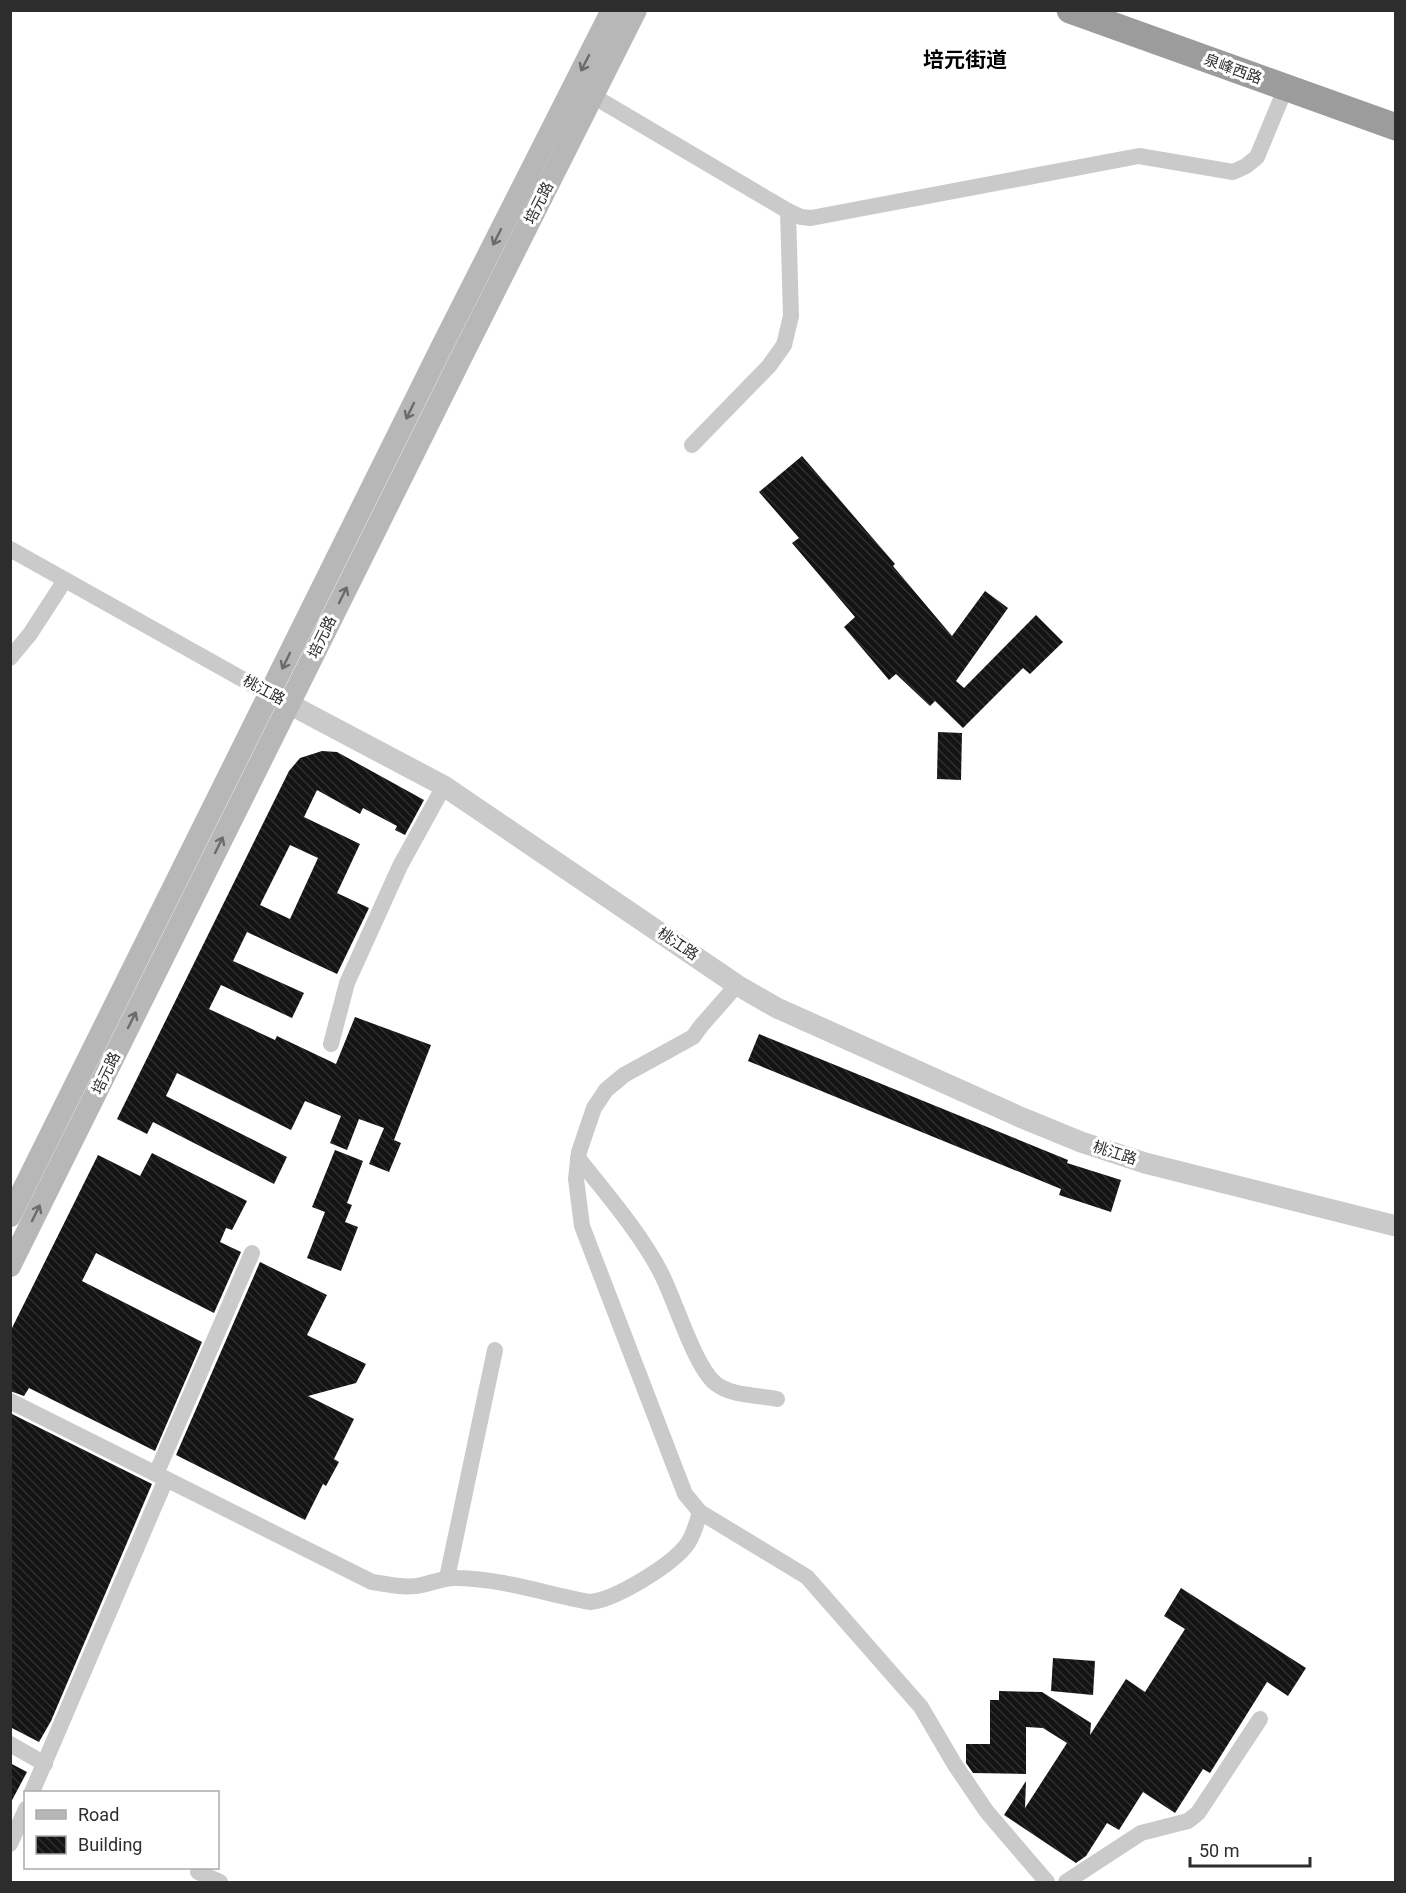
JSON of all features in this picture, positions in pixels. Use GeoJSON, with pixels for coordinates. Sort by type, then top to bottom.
{"type":"FeatureCollection","features":[{"type":"Feature","properties":{"kind":"highway","name":"泉峰西路"},"geometry":{"type":"LineString","coordinates":[[1070,10],[1395,127]]}},
{"type":"Feature","properties":{"kind":"main road","name":"培元路"},"geometry":{"type":"LineString","coordinates":[[10,1266],[279,699],[447,335],[612,10]]}},
{"type":"Feature","properties":{"kind":"main road","name":"培元路"},"geometry":{"type":"LineString","coordinates":[[10,1216],[636,10]]}},
{"type":"Feature","properties":{"kind":"street"},"geometry":{"type":"LineString","coordinates":[[593,96],[788,211],[801,217],[811,218],[1139,156],[1233,172],[1246,166],[1257,157],[1286,87]]}},
{"type":"Feature","properties":{"kind":"street"},"geometry":{"type":"LineString","coordinates":[[692,445],[769,366],[784,345],[791,316],[788,211]]}},
{"type":"Feature","properties":{"kind":"street","name":"桃江路"},"geometry":{"type":"LineString","coordinates":[[10,549],[279,699],[444,786],[737,985],[777,1008],[1081,1142],[1145,1162],[1395,1226]]}},
{"type":"Feature","properties":{"kind":"street"},"geometry":{"type":"LineString","coordinates":[[10,658],[30,634],[65,580]]}},
{"type":"Feature","properties":{"kind":"street"},"geometry":{"type":"LineString","coordinates":[[331,1044],[347,983],[400,866],[444,786]]}},
{"type":"Feature","properties":{"kind":"street"},"geometry":{"type":"LineString","coordinates":[[737,985],[693,1037],[624,1075],[606,1090],[594,1108],[578,1158],[576,1179],[582,1226],[685,1494],[700,1512],[807,1577],[921,1707],[955,1765],[987,1812],[1047,1882]]}},
{"type":"Feature","properties":{"kind":"street"},"geometry":{"type":"LineString","coordinates":[[578,1158],[645,1246],[661,1273],[704,1370],[715,1383],[725,1389],[777,1399]]}},
{"type":"Feature","properties":{"kind":"street"},"geometry":{"type":"LineString","coordinates":[[32,1791],[252,1253]]}},
{"type":"Feature","properties":{"kind":"street"},"geometry":{"type":"LineString","coordinates":[[447,1578],[495,1350]]}},
{"type":"Feature","properties":{"kind":"street"},"geometry":{"type":"LineString","coordinates":[[10,1401],[372,1582],[412,1587],[447,1578],[497,1581],[591,1602],[603,1601],[654,1574],[688,1543],[700,1512]]}},
{"type":"Feature","properties":{"kind":"street"},"geometry":{"type":"LineString","coordinates":[[1066,1882],[1141,1833],[1188,1821],[1198,1813],[1260,1719]]}},
{"type":"Feature","properties":{"kind":"street"},"geometry":{"type":"LineString","coordinates":[[10,1744],[45,1764]]}},
{"type":"Feature","properties":{"kind":"street"},"geometry":{"type":"LineString","coordinates":[[10,1844],[24,1813]]}},
{"type":"Feature","properties":{"kind":"street"},"geometry":{"type":"LineString","coordinates":[[198,1872],[220,1882]]}},
{"type":"Feature","properties":{"kind":"building"},"geometry":{"type":"Polygon","coordinates":[[[802,456],[895,564],[893,566],[952,636],[985,591],[1008,608],[956,681],[964,688],[1036,615],[1063,642],[1030,674],[1023,668],[963,728],[935,701],[930,706],[896,674],[889,680],[844,627],[855,617],[792,543],[799,538],[759,492],[802,456]]]}},
{"type":"Feature","properties":{"kind":"building"},"geometry":{"type":"Polygon","coordinates":[[[938,732],[962,733],[961,780],[937,779],[938,732]]]}},
{"type":"Feature","properties":{"kind":"building"},"geometry":{"type":"Polygon","coordinates":[[[322,751],[337,752],[424,800],[405,835],[395,830],[397,826],[363,808],[360,814],[317,790],[304,817],[360,844],[337,893],[369,908],[337,974],[247,932],[233,961],[304,993],[292,1018],[221,985],[209,1009],[275,1040],[277,1036],[336,1064],[355,1017],[431,1045],[394,1140],[401,1143],[389,1172],[369,1164],[384,1128],[359,1119],[347,1150],[330,1143],[341,1116],[305,1101],[291,1130],[177,1073],[166,1096],[287,1157],[274,1184],[153,1122],[147,1134],[117,1119],[289,771],[300,758],[322,751]],[[290,845],[260,905],[290,919],[318,858],[290,845]]]}},
{"type":"Feature","properties":{"kind":"building"},"geometry":{"type":"Polygon","coordinates":[[[759,1034],[1068,1160],[1067,1163],[1121,1180],[1111,1212],[1059,1195],[1061,1189],[748,1061],[759,1034]]]}},
{"type":"Feature","properties":{"kind":"building"},"geometry":{"type":"Polygon","coordinates":[[[335,1150],[363,1161],[347,1203],[352,1205],[345,1222],[358,1227],[341,1271],[307,1258],[325,1212],[312,1207],[335,1150]]]}},
{"type":"Feature","properties":{"kind":"building"},"geometry":{"type":"Polygon","coordinates":[[[152,1153],[247,1201],[232,1230],[226,1228],[220,1242],[241,1252],[214,1313],[96,1253],[82,1281],[202,1342],[155,1451],[29,1388],[24,1396],[10,1391],[10,1332],[98,1155],[140,1176],[152,1153]]]}},
{"type":"Feature","properties":{"kind":"building"},"geometry":{"type":"Polygon","coordinates":[[[260,1262],[327,1295],[307,1335],[366,1364],[356,1383],[308,1396],[354,1419],[334,1459],[339,1462],[326,1486],[323,1484],[305,1520],[176,1455],[260,1262]]]}},
{"type":"Feature","properties":{"kind":"building"},"geometry":{"type":"Polygon","coordinates":[[[10,1413],[152,1484],[51,1721],[39,1742],[10,1727],[10,1413]]]}},
{"type":"Feature","properties":{"kind":"building"},"geometry":{"type":"Polygon","coordinates":[[[1181,1588],[1306,1668],[1288,1696],[1267,1682],[1210,1773],[1203,1769],[1175,1813],[1143,1792],[1119,1830],[1107,1823],[1086,1856],[1076,1863],[1004,1815],[1026,1781],[1025,1808],[1067,1743],[1043,1728],[1026,1727],[1026,1774],[973,1773],[966,1763],[966,1744],[990,1744],[990,1700],[999,1700],[999,1691],[1042,1692],[1091,1723],[1090,1735],[1126,1679],[1145,1692],[1185,1629],[1164,1616],[1181,1588]]]}},
{"type":"Feature","properties":{"kind":"building"},"geometry":{"type":"Polygon","coordinates":[[[1053,1658],[1095,1661],[1093,1695],[1051,1691],[1053,1658]]]}},
{"type":"Feature","properties":{"kind":"building"},"geometry":{"type":"Polygon","coordinates":[[[10,1763],[27,1772],[10,1804],[10,1763]]]}},
{"type":"Feature","properties":{"kind":"district","name":"培元街道"},"geometry":{"type":"Point","coordinates":[965,60]}}]}
